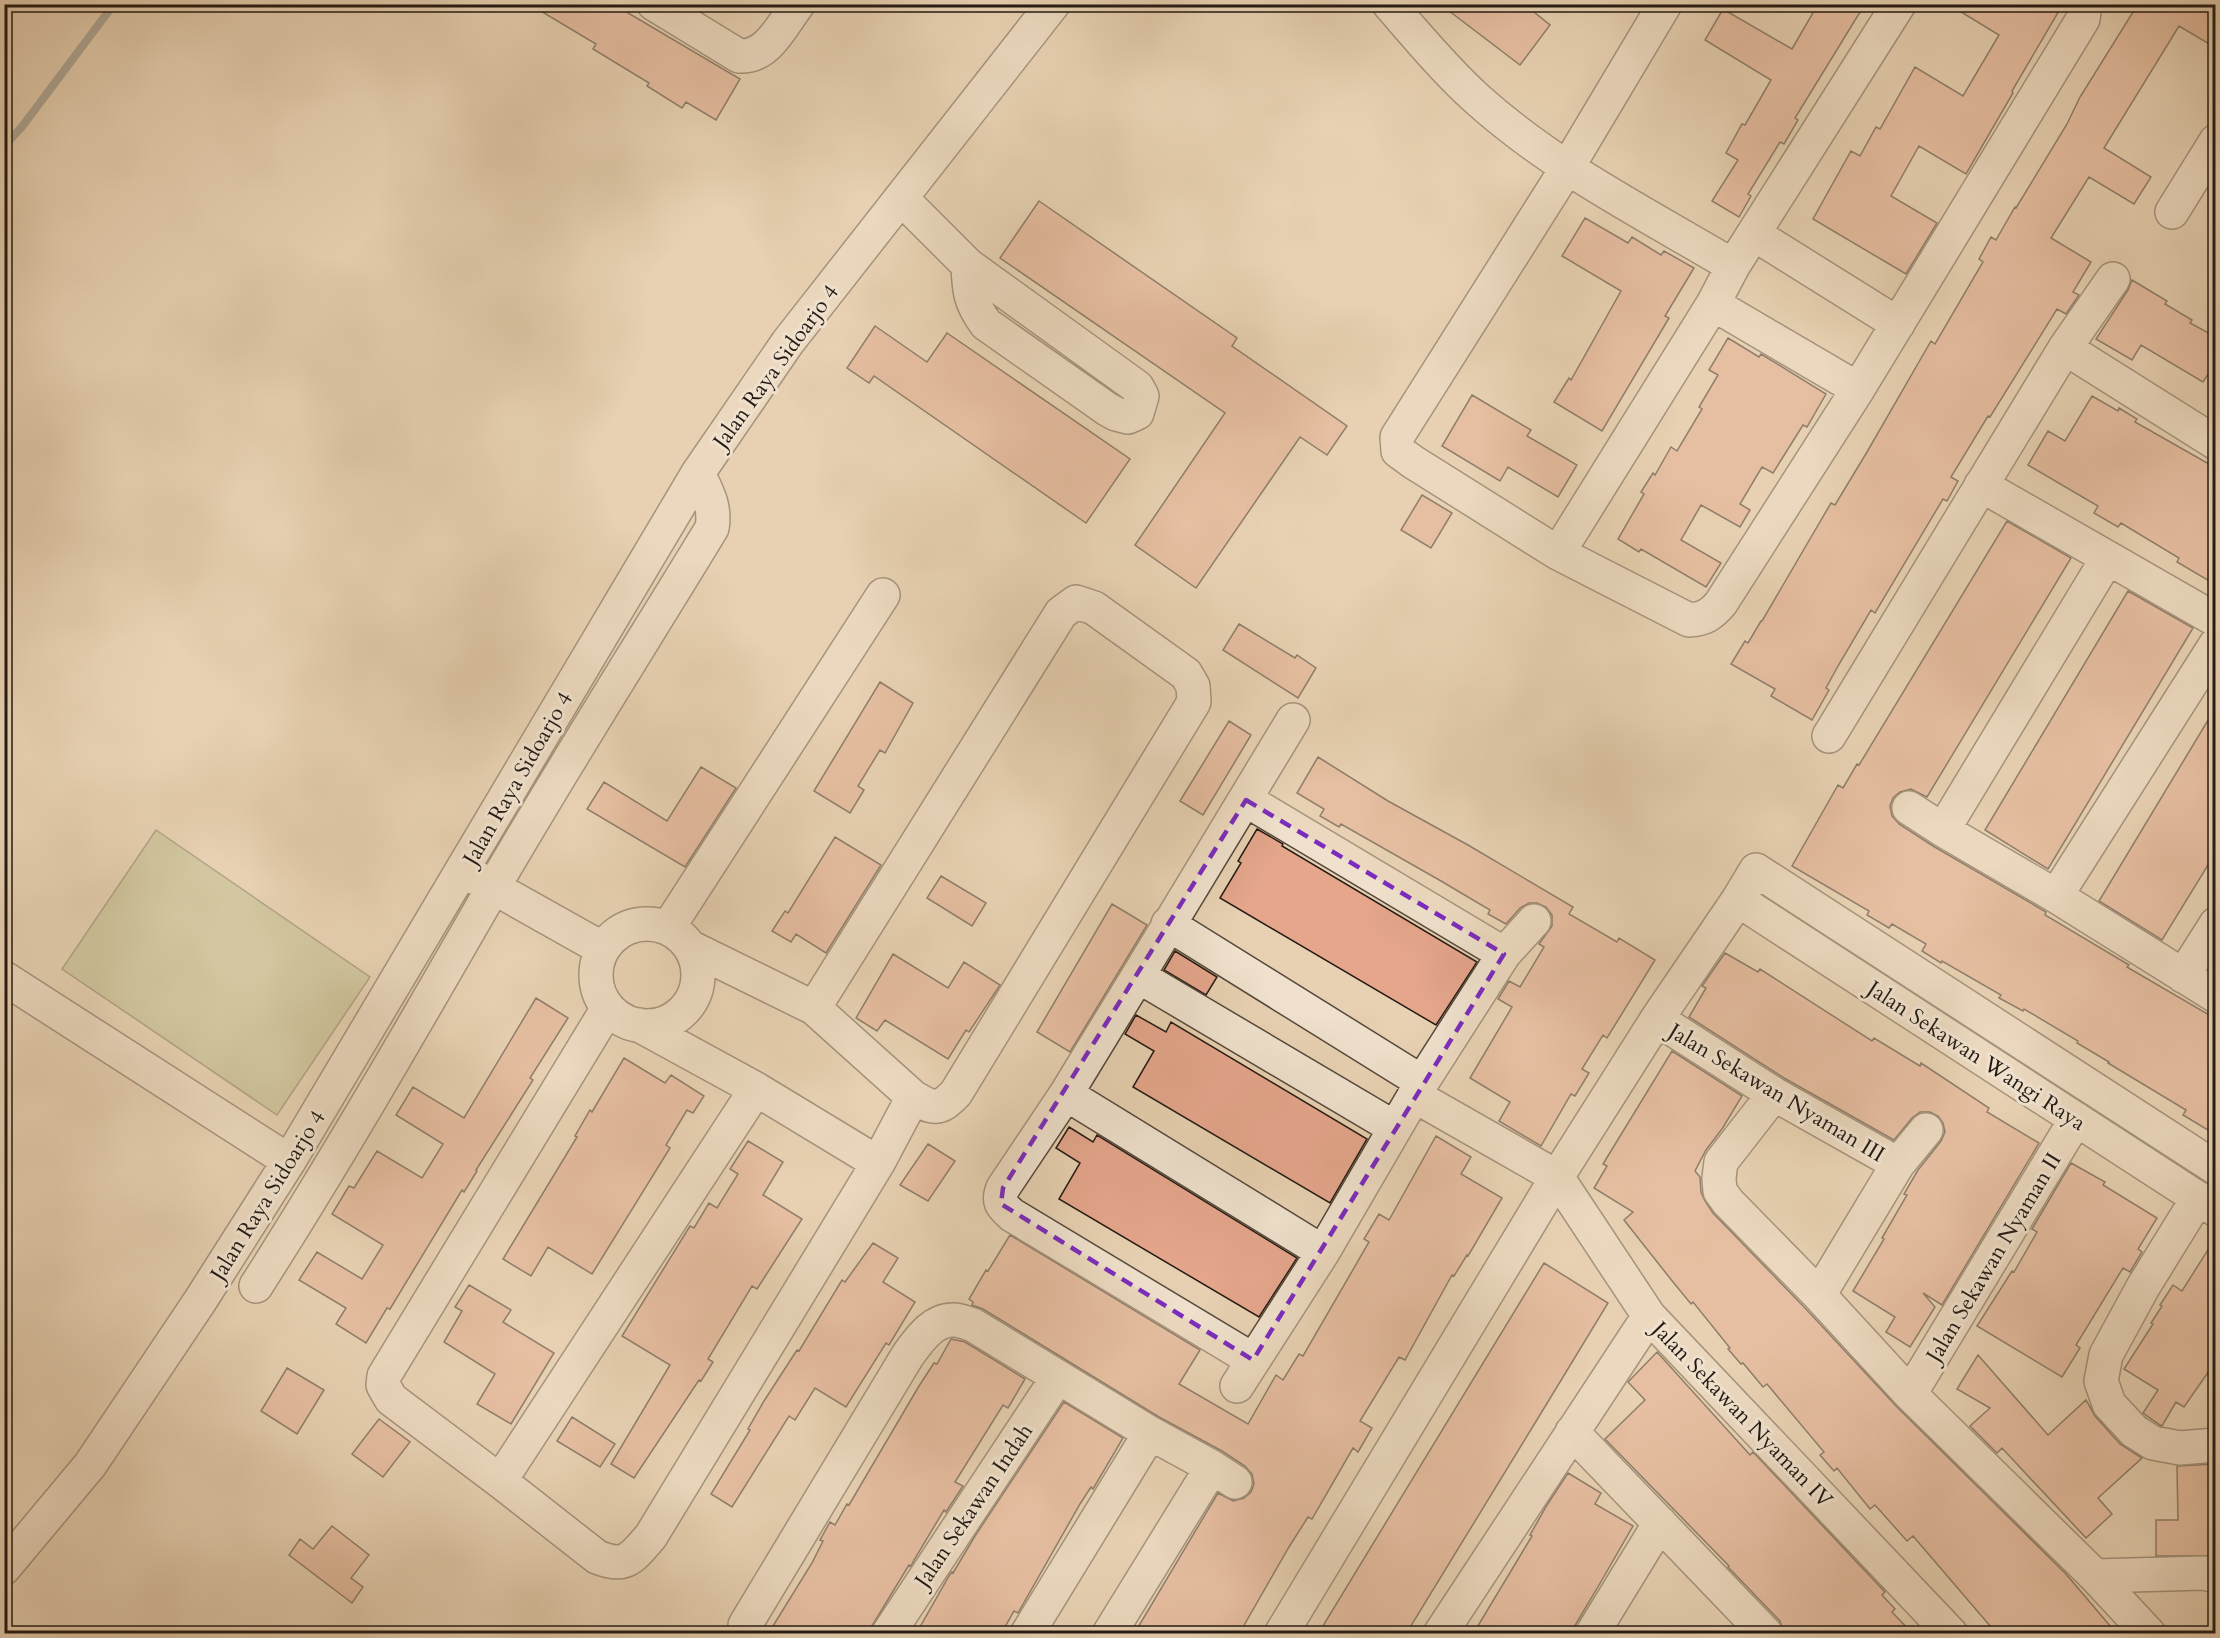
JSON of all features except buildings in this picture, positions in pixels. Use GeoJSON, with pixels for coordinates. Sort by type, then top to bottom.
{"type":"FeatureCollection","features":[{"type":"Feature","properties":{"kind":"street"},"geometry":{"type":"LineString","coordinates":[[654,4],[739,56],[750,57],[763,51],[798,4]]}},
{"type":"Feature","properties":{"kind":"street","name":"Jalan Raya Sidoarjo 4"},"geometry":{"type":"LineString","coordinates":[[4,1568],[90,1465],[127,1413],[289,1161],[698,473],[788,342],[1053,4]]}},
{"type":"Feature","properties":{"kind":"street"},"geometry":{"type":"LineString","coordinates":[[1665,4],[1568,168],[1397,437],[1398,451],[1558,553],[1689,620],[1701,619],[1712,614],[1858,390],[2083,19],[2085,4]]}},
{"type":"Feature","properties":{"kind":"street"},"geometry":{"type":"LineString","coordinates":[[1558,553],[1713,304],[1733,266],[1899,4]]}},
{"type":"Feature","properties":{"kind":"street"},"geometry":{"type":"LineString","coordinates":[[1391,5],[1476,98],[1526,138],[1568,168],[1733,266]]}},
{"type":"Feature","properties":{"kind":"street"},"geometry":{"type":"LineString","coordinates":[[2172,212],[2216,141]]}},
{"type":"Feature","properties":{"kind":"street"},"geometry":{"type":"LineString","coordinates":[[902,198],[968,265],[1137,387],[1142,396],[1137,413],[1128,417],[1107,409],[987,324],[975,309],[969,292],[968,265]]}},
{"type":"Feature","properties":{"kind":"street"},"geometry":{"type":"LineString","coordinates":[[1754,234],[1898,324]]}},
{"type":"Feature","properties":{"kind":"street"},"geometry":{"type":"LineString","coordinates":[[1829,736],[2065,348],[2113,279]]}},
{"type":"Feature","properties":{"kind":"street"},"geometry":{"type":"LineString","coordinates":[[1713,304],[1858,390]]}},
{"type":"Feature","properties":{"kind":"street"},"geometry":{"type":"LineString","coordinates":[[2065,348],[2216,443]]}},
{"type":"Feature","properties":{"kind":"street"},"geometry":{"type":"LineString","coordinates":[[256,1286],[436,989],[493,887],[712,528],[714,517],[712,504],[698,473]]}},
{"type":"Feature","properties":{"kind":"street"},"geometry":{"type":"LineString","coordinates":[[1981,485],[2216,620]]}},
{"type":"Feature","properties":{"kind":"street"},"geometry":{"type":"LineString","coordinates":[[1943,830],[2107,559]]}},
{"type":"Feature","properties":{"kind":"street"},"geometry":{"type":"LineString","coordinates":[[679,937],[883,595]]}},
{"type":"Feature","properties":{"kind":"street"},"geometry":{"type":"LineString","coordinates":[[814,1008],[1061,613],[1076,602],[1094,608],[1186,674],[1193,686],[1194,702],[956,1094],[945,1105],[936,1107],[926,1105],[913,1097],[814,1008],[656,924],[632,926],[620,931],[603,949],[597,967],[597,986],[608,1008],[628,1022],[639,1025],[756,1089],[878,1163]]}},
{"type":"Feature","properties":{"kind":"street"},"geometry":{"type":"LineString","coordinates":[[2056,896],[2216,644]]}},
{"type":"Feature","properties":{"kind":"street"},"geometry":{"type":"LineString","coordinates":[[1293,720],[1138,976],[1004,1188],[999,1197],[1001,1204],[1012,1215],[1245,1373],[1323,1252],[1418,1089],[1504,954],[1534,921]]}},
{"type":"Feature","properties":{"kind":"street"},"geometry":{"type":"LineString","coordinates":[[1246,800],[1504,954]]}},
{"type":"Feature","properties":{"kind":"street"},"geometry":{"type":"LineString","coordinates":[[1909,808],[2216,996]]}},
{"type":"Feature","properties":{"kind":"street"},"geometry":{"type":"LineString","coordinates":[[463,870],[603,949]]}},
{"type":"Feature","properties":{"kind":"street","name":"Jalan Sekawan Wangi Raya"},"geometry":{"type":"LineString","coordinates":[[2207,1204],[1738,900],[1756,870],[2216,1168]]}},
{"type":"Feature","properties":{"kind":"street"},"geometry":{"type":"LineString","coordinates":[[1281,1634],[1557,1177],[1657,1019],[1738,900]]}},
{"type":"Feature","properties":{"kind":"street"},"geometry":{"type":"LineString","coordinates":[[1168,924],[1418,1089],[1557,1177]]}},
{"type":"Feature","properties":{"kind":"street"},"geometry":{"type":"LineString","coordinates":[[2183,976],[2216,924]]}},
{"type":"Feature","properties":{"kind":"street"},"geometry":{"type":"LineString","coordinates":[[639,1025],[654,1025],[668,1021],[690,1002],[696,989],[698,974],[696,960],[679,937]]}},
{"type":"Feature","properties":{"kind":"street"},"geometry":{"type":"LineString","coordinates":[[1138,976],[1395,1128]]}},
{"type":"Feature","properties":{"kind":"street"},"geometry":{"type":"LineString","coordinates":[[4,978],[289,1161]]}},
{"type":"Feature","properties":{"kind":"street"},"geometry":{"type":"LineString","coordinates":[[608,1008],[384,1376],[383,1385],[391,1399],[597,1557],[610,1562],[620,1563],[630,1559],[651,1536],[878,1163],[913,1097]]}},
{"type":"Feature","properties":{"kind":"street","name":"Jalan Sekawan Nyaman III"},"geometry":{"type":"LineString","coordinates":[[1657,1019],[1774,1094],[1898,1164]]}},
{"type":"Feature","properties":{"kind":"street"},"geometry":{"type":"LineString","coordinates":[[500,1481],[756,1089]]}},
{"type":"Feature","properties":{"kind":"street"},"geometry":{"type":"LineString","coordinates":[[1065,1094],[1323,1252]]}},
{"type":"Feature","properties":{"kind":"street"},"geometry":{"type":"LineString","coordinates":[[1774,1094],[1721,1162],[1720,1191],[1911,1394],[2095,1576],[2149,1634]]}},
{"type":"Feature","properties":{"kind":"street","name":"Jalan Sekawan Nyaman II"},"geometry":{"type":"LineString","coordinates":[[1911,1394],[2076,1119]]}},
{"type":"Feature","properties":{"kind":"street"},"geometry":{"type":"LineString","coordinates":[[1819,1295],[1898,1164],[1926,1130]]}},
{"type":"Feature","properties":{"kind":"street","name":"Jalan Sekawan Nyaman IV"},"geometry":{"type":"LineString","coordinates":[[1557,1177],[1649,1316],[1951,1634]]}},
{"type":"Feature","properties":{"kind":"street"},"geometry":{"type":"LineString","coordinates":[[2207,1204],[2144,1287],[2106,1354],[2101,1381],[2109,1404],[2134,1431],[2153,1443],[2180,1449],[2212,1440]]}},
{"type":"Feature","properties":{"kind":"street"},"geometry":{"type":"LineString","coordinates":[[1440,1634],[1649,1316]]}},
{"type":"Feature","properties":{"kind":"street"},"geometry":{"type":"LineString","coordinates":[[745,1629],[908,1355],[929,1330],[940,1322],[954,1320],[973,1325],[1150,1433],[1224,1474],[1109,1634]]}},
{"type":"Feature","properties":{"kind":"street","name":"Jalan Sekawan Indah"},"geometry":{"type":"LineString","coordinates":[[888,1634],[1058,1377]]}},
{"type":"Feature","properties":{"kind":"street"},"geometry":{"type":"LineString","coordinates":[[1572,1432],[1766,1634]]}},
{"type":"Feature","properties":{"kind":"street"},"geometry":{"type":"LineString","coordinates":[[1027,1634],[1150,1433]]}},
{"type":"Feature","properties":{"kind":"street"},"geometry":{"type":"LineString","coordinates":[[1592,1634],[1660,1523]]}},
{"type":"Feature","properties":{"kind":"street"},"geometry":{"type":"LineString","coordinates":[[2095,1576],[2204,1573],[2216,1576]]}},
{"type":"Feature","properties":{"kind":"highlighted area"},"geometry":{"type":"Polygon","coordinates":[[[1246,800],[1504,954],[1253,1360],[1001,1204],[1003,1188],[1246,800]]]}},
{"type":"Feature","properties":{"kind":"green space"},"geometry":{"type":"Polygon","coordinates":[[[156,830],[370,977],[277,1115],[62,969],[156,830]]]}},
{"type":"Feature","properties":{"kind":"waterway"},"geometry":{"type":"LineString","coordinates":[[4,146],[21,128],[114,4]]}}]}
